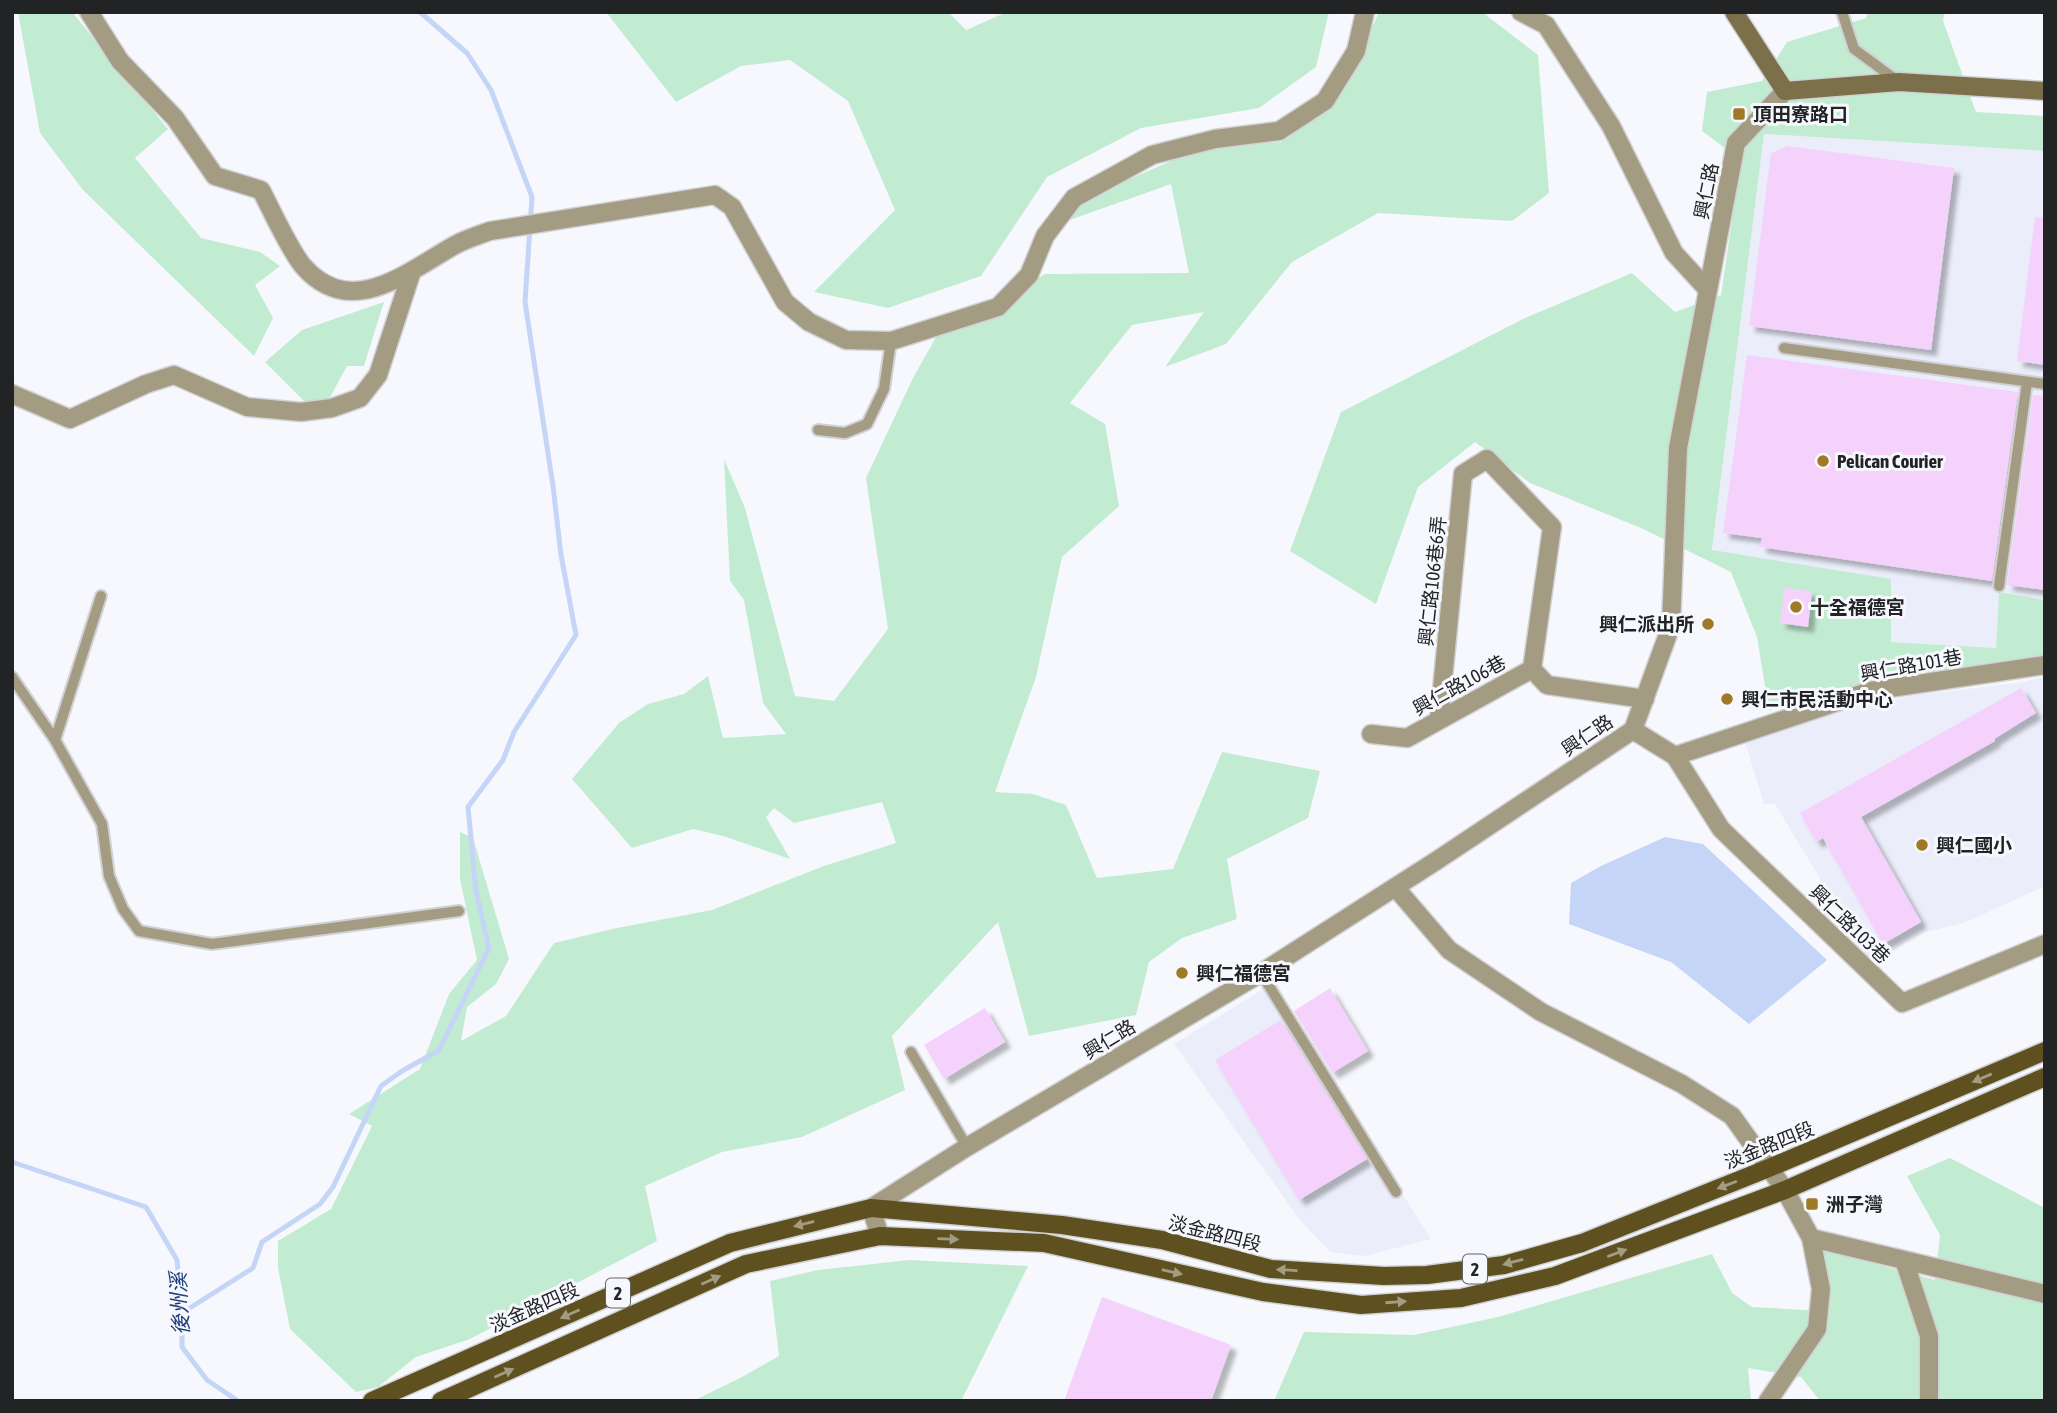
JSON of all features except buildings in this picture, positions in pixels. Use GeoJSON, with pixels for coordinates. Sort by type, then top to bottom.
{"type":"FeatureCollection","features":[{"type":"Feature","properties":{"kind":"main road","name":"淡金路四段"},"geometry":{"type":"LineString","coordinates":[[372,1401],[730,1243],[871,1208],[1062,1225],[1162,1240],[1271,1269],[1384,1276],[1427,1275],[1504,1265],[1582,1243],[1769,1168],[2045,1051]]}},
{"type":"Feature","properties":{"kind":"main road","name":"2"},"geometry":{"type":"LineString","coordinates":[[441,1401],[746,1264],[880,1236],[1044,1243],[1263,1292],[1361,1305],[1461,1298],[1555,1276],[1784,1189],[2045,1077]]}},
{"type":"Feature","properties":{"kind":"street"},"geometry":{"type":"LineString","coordinates":[[89,12],[120,61],[175,118],[215,176],[261,190],[302,264],[325,286],[362,292],[397,280],[458,243],[490,231],[715,195],[732,207],[785,302],[801,316],[846,340],[891,341],[998,307],[1029,275],[1045,236],[1074,198],[1130,167],[1152,155],[1215,139],[1279,131],[1325,101],[1356,51],[1365,12]]}},
{"type":"Feature","properties":{"kind":"street"},"geometry":{"type":"LineString","coordinates":[[1521,12],[1546,25],[1611,126],[1674,253],[1708,290]]}},
{"type":"Feature","properties":{"kind":"street"},"geometry":{"type":"LineString","coordinates":[[1734,12],[1785,91],[1899,82],[2045,91]]}},
{"type":"Feature","properties":{"kind":"street","name":"興仁路"},"geometry":{"type":"LineString","coordinates":[[871,1208],[967,1147],[1261,973],[1633,730],[1671,626],[1678,447],[1736,143],[1785,91]]}},
{"type":"Feature","properties":{"kind":"street"},"geometry":{"type":"LineString","coordinates":[[12,394],[71,419],[146,384],[174,376],[247,408],[301,412],[332,408],[360,397],[378,375],[412,271]]}},
{"type":"Feature","properties":{"kind":"street","name":"興仁路106巷6弄"},"geometry":{"type":"LineString","coordinates":[[1439,720],[1463,474],[1487,459],[1552,527],[1532,669]]}},
{"type":"Feature","properties":{"kind":"street","name":"興仁路101巷"},"geometry":{"type":"LineString","coordinates":[[1675,756],[1870,691],[2045,665]]}},
{"type":"Feature","properties":{"kind":"street","name":"興仁路106巷"},"geometry":{"type":"LineString","coordinates":[[1371,734],[1407,738],[1532,669],[1547,685],[1645,698]]}},
{"type":"Feature","properties":{"kind":"street"},"geometry":{"type":"LineString","coordinates":[[1633,730],[1675,756]]}},
{"type":"Feature","properties":{"kind":"street","name":"興仁路103巷"},"geometry":{"type":"LineString","coordinates":[[1675,756],[1721,829],[1902,1003],[2045,944]]}},
{"type":"Feature","properties":{"kind":"street"},"geometry":{"type":"LineString","coordinates":[[1395,887],[1450,950],[1541,1012],[1682,1084],[1732,1116],[1784,1189],[1811,1238],[1821,1289],[1817,1329],[1768,1401]]}},
{"type":"Feature","properties":{"kind":"street"},"geometry":{"type":"LineString","coordinates":[[871,1208],[880,1236]]}},
{"type":"Feature","properties":{"kind":"street"},"geometry":{"type":"LineString","coordinates":[[1811,1238],[2045,1294]]}},
{"type":"Feature","properties":{"kind":"street"},"geometry":{"type":"LineString","coordinates":[[1904,1260],[1929,1336],[1929,1401]]}},
{"type":"Feature","properties":{"kind":"lane"},"geometry":{"type":"LineString","coordinates":[[1842,12],[1854,49],[1899,82]]}},
{"type":"Feature","properties":{"kind":"lane"},"geometry":{"type":"LineString","coordinates":[[818,430],[845,433],[867,424],[884,389],[891,341]]}},
{"type":"Feature","properties":{"kind":"lane"},"geometry":{"type":"LineString","coordinates":[[1784,348],[2045,384]]}},
{"type":"Feature","properties":{"kind":"lane"},"geometry":{"type":"LineString","coordinates":[[1999,586],[2027,382]]}},
{"type":"Feature","properties":{"kind":"lane"},"geometry":{"type":"LineString","coordinates":[[55,740],[101,596]]}},
{"type":"Feature","properties":{"kind":"lane"},"geometry":{"type":"LineString","coordinates":[[12,677],[55,740],[102,824],[109,876],[123,909],[139,931],[212,944],[459,911]]}},
{"type":"Feature","properties":{"kind":"lane"},"geometry":{"type":"LineString","coordinates":[[1261,973],[1396,1192]]}},
{"type":"Feature","properties":{"kind":"lane"},"geometry":{"type":"LineString","coordinates":[[911,1052],[967,1147]]}},
{"type":"Feature","properties":{"kind":"shaded area"},"geometry":{"type":"Polygon","coordinates":[[[1764,134],[2045,151],[2045,600],[1999,592],[1996,648],[1891,642],[1712,551],[1764,134]]]}},
{"type":"Feature","properties":{"kind":"shaded area","name":"興仁國小"},"geometry":{"type":"Polygon","coordinates":[[[2045,677],[2045,886],[1964,923],[1925,932],[1871,963],[1775,804],[1764,804],[1745,742],[1852,708],[1917,695],[2045,677]]]}},
{"type":"Feature","properties":{"kind":"shaded area"},"geometry":{"type":"Polygon","coordinates":[[[1270,985],[1431,1239],[1364,1256],[1330,1252],[1300,1220],[1174,1044],[1270,985]]]}},
{"type":"Feature","properties":{"kind":"green space"},"geometry":{"type":"Polygon","coordinates":[[[18,12],[72,12],[168,129],[135,158],[201,238],[260,252],[280,266],[255,285],[273,318],[254,356],[83,190],[40,133],[18,12]]]}},
{"type":"Feature","properties":{"kind":"green space"},"geometry":{"type":"Polygon","coordinates":[[[606,12],[948,12],[966,30],[1007,12],[1329,12],[1316,67],[1259,108],[1141,128],[1047,177],[981,276],[888,308],[814,292],[895,210],[848,101],[790,60],[741,66],[676,102],[606,12]]]}},
{"type":"Feature","properties":{"kind":"green space"},"geometry":{"type":"Polygon","coordinates":[[[1379,12],[1482,12],[1538,55],[1549,193],[1512,221],[1378,213],[1292,262],[1226,344],[1165,367],[1204,312],[1132,325],[1070,403],[1105,424],[1119,506],[1062,557],[1036,677],[995,792],[1033,794],[1066,805],[1097,878],[1173,869],[1222,752],[1320,771],[1308,818],[1227,859],[1237,919],[1182,938],[1149,962],[1136,1015],[1029,1036],[998,922],[892,1036],[905,1090],[802,1137],[722,1152],[645,1186],[657,1241],[470,1339],[416,1357],[378,1387],[356,1392],[290,1329],[278,1268],[278,1241],[331,1209],[372,1126],[349,1114],[420,1069],[449,994],[477,960],[460,879],[460,832],[473,838],[509,959],[496,984],[467,1007],[461,1041],[506,1016],[554,943],[712,910],[824,866],[896,843],[882,802],[794,823],[774,808],[766,817],[790,859],[723,836],[693,829],[632,848],[572,779],[619,723],[648,704],[684,694],[708,676],[723,738],[786,734],[763,703],[744,600],[730,581],[724,459],[745,508],[795,696],[834,701],[888,629],[866,478],[913,378],[936,337],[1045,274],[1189,273],[1171,184],[1067,221],[1079,201],[1201,148],[1281,142],[1343,90],[1379,12]]]}},
{"type":"Feature","properties":{"kind":"green space"},"geometry":{"type":"Polygon","coordinates":[[[1868,12],[1945,12],[1943,21],[1976,112],[2045,116],[2045,151],[1764,134],[1712,550],[1891,579],[1891,642],[1996,648],[1999,592],[2045,600],[2045,656],[1832,690],[1769,711],[1757,637],[1731,572],[1641,528],[1530,483],[1475,442],[1418,487],[1376,604],[1290,551],[1341,412],[1525,318],[1632,273],[1675,312],[1721,295],[1741,160],[1702,131],[1707,92],[1762,81],[1787,42],[1866,18],[1868,12]]]}},
{"type":"Feature","properties":{"kind":"green space"},"geometry":{"type":"Polygon","coordinates":[[[384,302],[364,366],[347,366],[329,399],[305,402],[265,362],[302,330],[384,302]]]}},
{"type":"Feature","properties":{"kind":"green space"},"geometry":{"type":"Polygon","coordinates":[[[1950,1158],[2045,1208],[2045,1401],[1820,1401],[1801,1377],[1748,1368],[1751,1401],[1274,1401],[1304,1332],[1414,1335],[1498,1317],[1712,1254],[1732,1293],[1752,1307],[1823,1311],[1823,1250],[1935,1280],[1940,1235],[1907,1176],[1950,1158]]]}},
{"type":"Feature","properties":{"kind":"green space"},"geometry":{"type":"Polygon","coordinates":[[[909,1260],[1028,1266],[961,1401],[693,1401],[779,1356],[770,1281],[818,1270],[909,1260]]]}},
{"type":"Feature","properties":{"kind":"water"},"geometry":{"type":"Polygon","coordinates":[[[1665,837],[1703,844],[1827,960],[1749,1024],[1671,962],[1569,924],[1571,883],[1665,837]]]}},
{"type":"Feature","properties":{"kind":"waterway"},"geometry":{"type":"LineString","coordinates":[[182,1313],[253,1268],[262,1242],[320,1204],[333,1187],[381,1086],[438,1051],[489,948],[476,891],[468,807],[503,760],[514,732],[576,635],[561,555],[525,302],[532,197],[491,90],[467,53],[420,12]]}},
{"type":"Feature","properties":{"kind":"waterway","name":"後州溪"},"geometry":{"type":"LineString","coordinates":[[12,1162],[146,1207],[177,1260],[182,1347],[207,1380],[238,1401]]}},
{"type":"Feature","properties":{"kind":"place","name":"頂田寮路口"},"geometry":{"type":"Point","coordinates":[1739,114]}},
{"type":"Feature","properties":{"kind":"place","name":"Pelican Courier"},"geometry":{"type":"Point","coordinates":[1823,461]}},
{"type":"Feature","properties":{"kind":"place","name":"十全福德宮"},"geometry":{"type":"Point","coordinates":[1796,607]}},
{"type":"Feature","properties":{"kind":"place","name":"興仁派出所"},"geometry":{"type":"Point","coordinates":[1708,624]}},
{"type":"Feature","properties":{"kind":"place","name":"興仁市民活動中心"},"geometry":{"type":"Point","coordinates":[1727,699]}},
{"type":"Feature","properties":{"kind":"place","name":"興仁國小"},"geometry":{"type":"Point","coordinates":[1922,845]}},
{"type":"Feature","properties":{"kind":"place","name":"興仁福德宮"},"geometry":{"type":"Point","coordinates":[1182,973]}},
{"type":"Feature","properties":{"kind":"place","name":"洲子灣"},"geometry":{"type":"Point","coordinates":[1812,1204]}}]}
